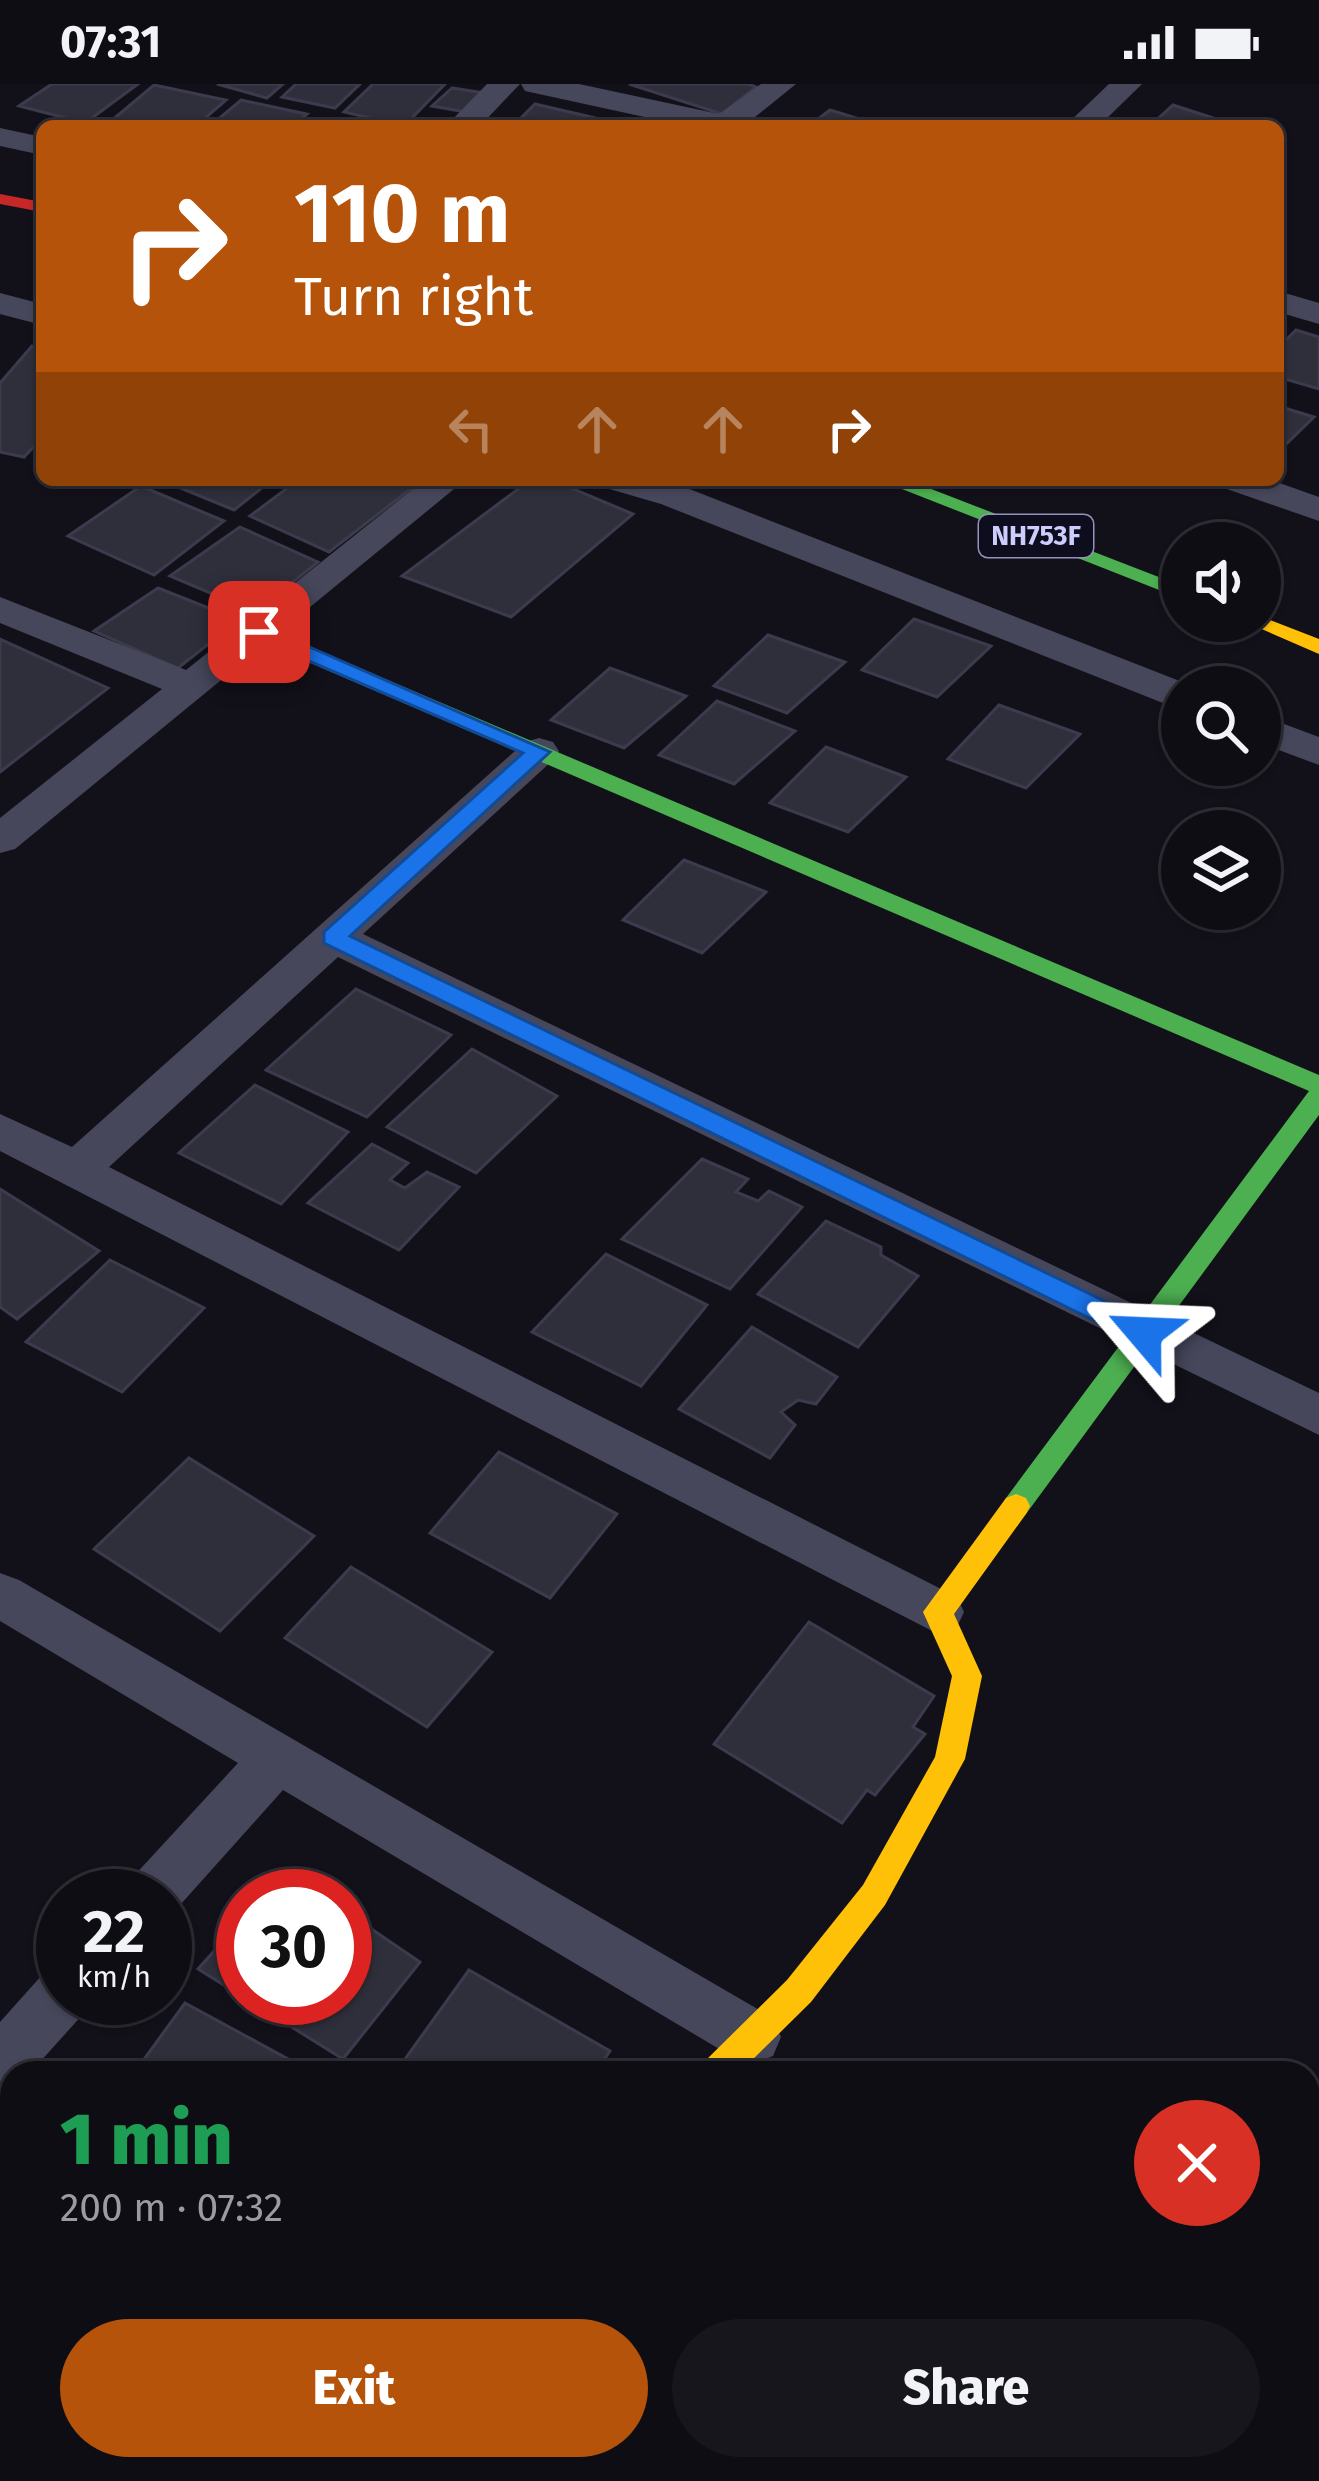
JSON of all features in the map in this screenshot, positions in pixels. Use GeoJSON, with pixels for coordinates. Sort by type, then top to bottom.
{"type":"FeatureCollection","features":[{"type":"Feature","properties":{"kind":"main road"},"geometry":{"type":"LineString","coordinates":[[0,199],[36,207]]}},
{"type":"Feature","properties":{"kind":"main road","name":"NH753F"},"geometry":{"type":"LineString","coordinates":[[905,486],[1161,584]]}},
{"type":"Feature","properties":{"kind":"main road"},"geometry":{"type":"LineString","coordinates":[[1281,631],[1319,646]]}},
{"type":"Feature","properties":{"kind":"main road"},"geometry":{"type":"LineString","coordinates":[[259,632],[1319,1085]]}},
{"type":"Feature","properties":{"kind":"main road"},"geometry":{"type":"LineString","coordinates":[[734,2055],[799,1991],[874,1895],[950,1759],[967,1676],[938,1612],[1319,1096]]}},
{"type":"Feature","properties":{"kind":"street"},"geometry":{"type":"LineString","coordinates":[[468,120],[505,84]]}},
{"type":"Feature","properties":{"kind":"street"},"geometry":{"type":"LineString","coordinates":[[536,84],[701,120]]}},
{"type":"Feature","properties":{"kind":"street"},"geometry":{"type":"LineString","coordinates":[[731,120],[782,84]]}},
{"type":"Feature","properties":{"kind":"street"},"geometry":{"type":"LineString","coordinates":[[1088,120],[1127,84]]}},
{"type":"Feature","properties":{"kind":"street"},"geometry":{"type":"LineString","coordinates":[[0,137],[36,145]]}},
{"type":"Feature","properties":{"kind":"street"},"geometry":{"type":"LineString","coordinates":[[0,303],[36,313]]}},
{"type":"Feature","properties":{"kind":"street"},"geometry":{"type":"LineString","coordinates":[[1284,303],[1319,314]]}},
{"type":"Feature","properties":{"kind":"street"},"geometry":{"type":"LineString","coordinates":[[0,839],[440,486]]}},
{"type":"Feature","properties":{"kind":"street"},"geometry":{"type":"LineString","coordinates":[[640,486],[1161,688]]}},
{"type":"Feature","properties":{"kind":"street"},"geometry":{"type":"LineString","coordinates":[[1253,486],[1319,510]]}},
{"type":"Feature","properties":{"kind":"street"},"geometry":{"type":"LineString","coordinates":[[0,609],[190,686]]}},
{"type":"Feature","properties":{"kind":"street"},"geometry":{"type":"LineString","coordinates":[[1281,737],[1319,752]]}},
{"type":"Feature","properties":{"kind":"street"},"geometry":{"type":"LineString","coordinates":[[76,1170],[539,752]]}},
{"type":"Feature","properties":{"kind":"street"},"geometry":{"type":"LineString","coordinates":[[333,938],[1319,1415]]}},
{"type":"Feature","properties":{"kind":"street"},"geometry":{"type":"LineString","coordinates":[[0,1131],[938,1612]]}},
{"type":"Feature","properties":{"kind":"street"},"geometry":{"type":"LineString","coordinates":[[0,1595],[277,1758],[734,2055]]}},
{"type":"Feature","properties":{"kind":"street"},"geometry":{"type":"LineString","coordinates":[[176,1869],[277,1758]]}},
{"type":"Feature","properties":{"kind":"street"},"geometry":{"type":"LineString","coordinates":[[3,2061],[36,2024]]}},
{"type":"Feature","properties":{"kind":"building"},"geometry":{"type":"Polygon","coordinates":[[[52,84],[138,84],[89,120],[19,106],[52,84]]]}},
{"type":"Feature","properties":{"kind":"building"},"geometry":{"type":"Polygon","coordinates":[[[217,84],[283,84],[267,98],[217,84]]]}},
{"type":"Feature","properties":{"kind":"building"},"geometry":{"type":"Polygon","coordinates":[[[296,84],[360,84],[335,108],[282,97],[296,84]]]}},
{"type":"Feature","properties":{"kind":"building"},"geometry":{"type":"Polygon","coordinates":[[[373,84],[445,84],[410,120],[378,120],[344,112],[373,84]]]}},
{"type":"Feature","properties":{"kind":"building"},"geometry":{"type":"Polygon","coordinates":[[[629,84],[748,84],[756,87],[722,114],[629,84]]]}},
{"type":"Feature","properties":{"kind":"building"},"geometry":{"type":"Polygon","coordinates":[[[154,85],[226,100],[203,120],[112,120],[154,85]]]}},
{"type":"Feature","properties":{"kind":"building"},"geometry":{"type":"Polygon","coordinates":[[[452,88],[485,93],[465,112],[432,106],[452,88]]]}},
{"type":"Feature","properties":{"kind":"building"},"geometry":{"type":"Polygon","coordinates":[[[241,100],[307,114],[300,120],[217,120],[241,100]]]}},
{"type":"Feature","properties":{"kind":"building"},"geometry":{"type":"Polygon","coordinates":[[[535,104],[605,120],[519,120],[535,104]]]}},
{"type":"Feature","properties":{"kind":"building"},"geometry":{"type":"Polygon","coordinates":[[[1173,105],[1219,120],[1157,120],[1173,105]]]}},
{"type":"Feature","properties":{"kind":"building"},"geometry":{"type":"Polygon","coordinates":[[[830,110],[862,120],[817,120],[830,110]]]}},
{"type":"Feature","properties":{"kind":"building"},"geometry":{"type":"Polygon","coordinates":[[[1296,330],[1319,337],[1319,389],[1284,379],[1284,342],[1296,330]]]}},
{"type":"Feature","properties":{"kind":"building"},"geometry":{"type":"Polygon","coordinates":[[[32,346],[36,347],[36,444],[24,457],[0,452],[0,383],[32,346]]]}},
{"type":"Feature","properties":{"kind":"building"},"geometry":{"type":"Polygon","coordinates":[[[1284,408],[1314,417],[1284,446],[1284,408]]]}},
{"type":"Feature","properties":{"kind":"building"},"geometry":{"type":"Polygon","coordinates":[[[141,486],[224,521],[154,575],[68,536],[141,486]]]}},
{"type":"Feature","properties":{"kind":"building"},"geometry":{"type":"Polygon","coordinates":[[[176,486],[264,486],[234,510],[176,486]]]}},
{"type":"Feature","properties":{"kind":"building"},"geometry":{"type":"Polygon","coordinates":[[[290,486],[414,486],[329,552],[250,516],[290,486]]]}},
{"type":"Feature","properties":{"kind":"building"},"geometry":{"type":"Polygon","coordinates":[[[522,486],[566,486],[633,514],[511,617],[402,576],[522,486]]]}},
{"type":"Feature","properties":{"kind":"building"},"geometry":{"type":"Polygon","coordinates":[[[240,527],[318,562],[255,612],[170,576],[240,527]]]}},
{"type":"Feature","properties":{"kind":"building"},"geometry":{"type":"Polygon","coordinates":[[[158,588],[239,620],[178,668],[94,631],[158,588]]]}},
{"type":"Feature","properties":{"kind":"building"},"geometry":{"type":"Polygon","coordinates":[[[914,619],[991,646],[937,697],[862,670],[914,619]]]}},
{"type":"Feature","properties":{"kind":"building"},"geometry":{"type":"Polygon","coordinates":[[[768,635],[845,662],[787,713],[714,686],[768,635]]]}},
{"type":"Feature","properties":{"kind":"building"},"geometry":{"type":"Polygon","coordinates":[[[0,639],[108,688],[0,772],[0,639]]]}},
{"type":"Feature","properties":{"kind":"building"},"geometry":{"type":"Polygon","coordinates":[[[610,668],[686,696],[624,748],[551,720],[610,668]]]}},
{"type":"Feature","properties":{"kind":"building"},"geometry":{"type":"Polygon","coordinates":[[[717,701],[795,731],[734,784],[659,755],[717,701]]]}},
{"type":"Feature","properties":{"kind":"building"},"geometry":{"type":"Polygon","coordinates":[[[999,705],[1080,734],[1026,788],[948,759],[999,705]]]}},
{"type":"Feature","properties":{"kind":"building"},"geometry":{"type":"Polygon","coordinates":[[[826,747],[906,777],[848,832],[770,803],[826,747]]]}},
{"type":"Feature","properties":{"kind":"building"},"geometry":{"type":"Polygon","coordinates":[[[684,860],[766,892],[702,953],[623,920],[684,860]]]}},
{"type":"Feature","properties":{"kind":"building"},"geometry":{"type":"Polygon","coordinates":[[[356,989],[451,1035],[367,1117],[266,1070],[356,989]]]}},
{"type":"Feature","properties":{"kind":"building"},"geometry":{"type":"Polygon","coordinates":[[[472,1049],[557,1096],[476,1173],[387,1127],[472,1049]]]}},
{"type":"Feature","properties":{"kind":"building"},"geometry":{"type":"Polygon","coordinates":[[[255,1085],[348,1132],[281,1204],[179,1153],[255,1085]]]}},
{"type":"Feature","properties":{"kind":"building"},"geometry":{"type":"Polygon","coordinates":[[[372,1144],[408,1163],[390,1180],[405,1188],[427,1172],[459,1187],[399,1250],[308,1203],[372,1144]]]}},
{"type":"Feature","properties":{"kind":"building"},"geometry":{"type":"Polygon","coordinates":[[[702,1159],[748,1179],[736,1192],[758,1201],[769,1191],[802,1207],[730,1289],[622,1239],[702,1159]]]}},
{"type":"Feature","properties":{"kind":"building"},"geometry":{"type":"Polygon","coordinates":[[[0,1189],[99,1251],[17,1319],[0,1307],[0,1189]]]}},
{"type":"Feature","properties":{"kind":"building"},"geometry":{"type":"Polygon","coordinates":[[[826,1221],[881,1247],[881,1255],[918,1276],[858,1347],[758,1294],[826,1221]]]}},
{"type":"Feature","properties":{"kind":"building"},"geometry":{"type":"Polygon","coordinates":[[[606,1254],[707,1305],[641,1386],[532,1332],[606,1254]]]}},
{"type":"Feature","properties":{"kind":"building"},"geometry":{"type":"Polygon","coordinates":[[[110,1260],[204,1308],[122,1392],[26,1342],[110,1260]]]}},
{"type":"Feature","properties":{"kind":"building"},"geometry":{"type":"Polygon","coordinates":[[[752,1327],[837,1377],[816,1404],[798,1400],[781,1412],[795,1425],[770,1458],[679,1409],[752,1327]]]}},
{"type":"Feature","properties":{"kind":"building"},"geometry":{"type":"Polygon","coordinates":[[[499,1452],[617,1514],[550,1598],[430,1533],[499,1452]]]}},
{"type":"Feature","properties":{"kind":"building"},"geometry":{"type":"Polygon","coordinates":[[[189,1458],[314,1536],[220,1631],[94,1549],[189,1458]]]}},
{"type":"Feature","properties":{"kind":"building"},"geometry":{"type":"Polygon","coordinates":[[[351,1567],[492,1652],[427,1727],[285,1638],[351,1567]]]}},
{"type":"Feature","properties":{"kind":"building"},"geometry":{"type":"Polygon","coordinates":[[[809,1622],[934,1696],[913,1727],[925,1734],[875,1795],[867,1790],[842,1823],[714,1744],[809,1622]]]}},
{"type":"Feature","properties":{"kind":"building"},"geometry":{"type":"Polygon","coordinates":[[[372,1929],[420,1962],[372,2022],[372,1929]]]}},
{"type":"Feature","properties":{"kind":"building"},"geometry":{"type":"Polygon","coordinates":[[[216,1949],[216,1980],[198,1969],[216,1949]]]}},
{"type":"Feature","properties":{"kind":"building"},"geometry":{"type":"Polygon","coordinates":[[[469,1970],[610,2051],[603,2061],[404,2061],[469,1970]]]}},
{"type":"Feature","properties":{"kind":"building"},"geometry":{"type":"Polygon","coordinates":[[[192,2007],[216,2020],[216,2025],[226,2025],[292,2061],[143,2061],[169,2025],[192,2025],[192,2007]]]}},
{"type":"Feature","properties":{"kind":"building"},"geometry":{"type":"Polygon","coordinates":[[[288,2025],[370,2025],[343,2059],[288,2025]]]}},
{"type":"Feature","properties":{"kind":"traffic: fast"},"geometry":{"type":"LineString","coordinates":[[905,486],[1161,585]]}},
{"type":"Feature","properties":{"kind":"traffic: fast"},"geometry":{"type":"LineString","coordinates":[[258,632],[1319,1085]]}},
{"type":"Feature","properties":{"kind":"traffic: fast"},"geometry":{"type":"LineString","coordinates":[[1016,1506],[1319,1096]]}},
{"type":"Feature","properties":{"kind":"traffic: slow"},"geometry":{"type":"LineString","coordinates":[[1281,632],[1319,647]]}},
{"type":"Feature","properties":{"kind":"traffic: slow"},"geometry":{"type":"LineString","coordinates":[[728,2061],[799,1991],[874,1895],[950,1759],[967,1676],[938,1612],[1016,1506]]}},
{"type":"Feature","properties":{"kind":"traffic: jam"},"geometry":{"type":"LineString","coordinates":[[0,199],[36,206]]}},
{"type":"Feature","properties":{"kind":"route"},"geometry":{"type":"LineString","coordinates":[[259,632],[539,752],[333,938],[1144,1333]]}}]}
